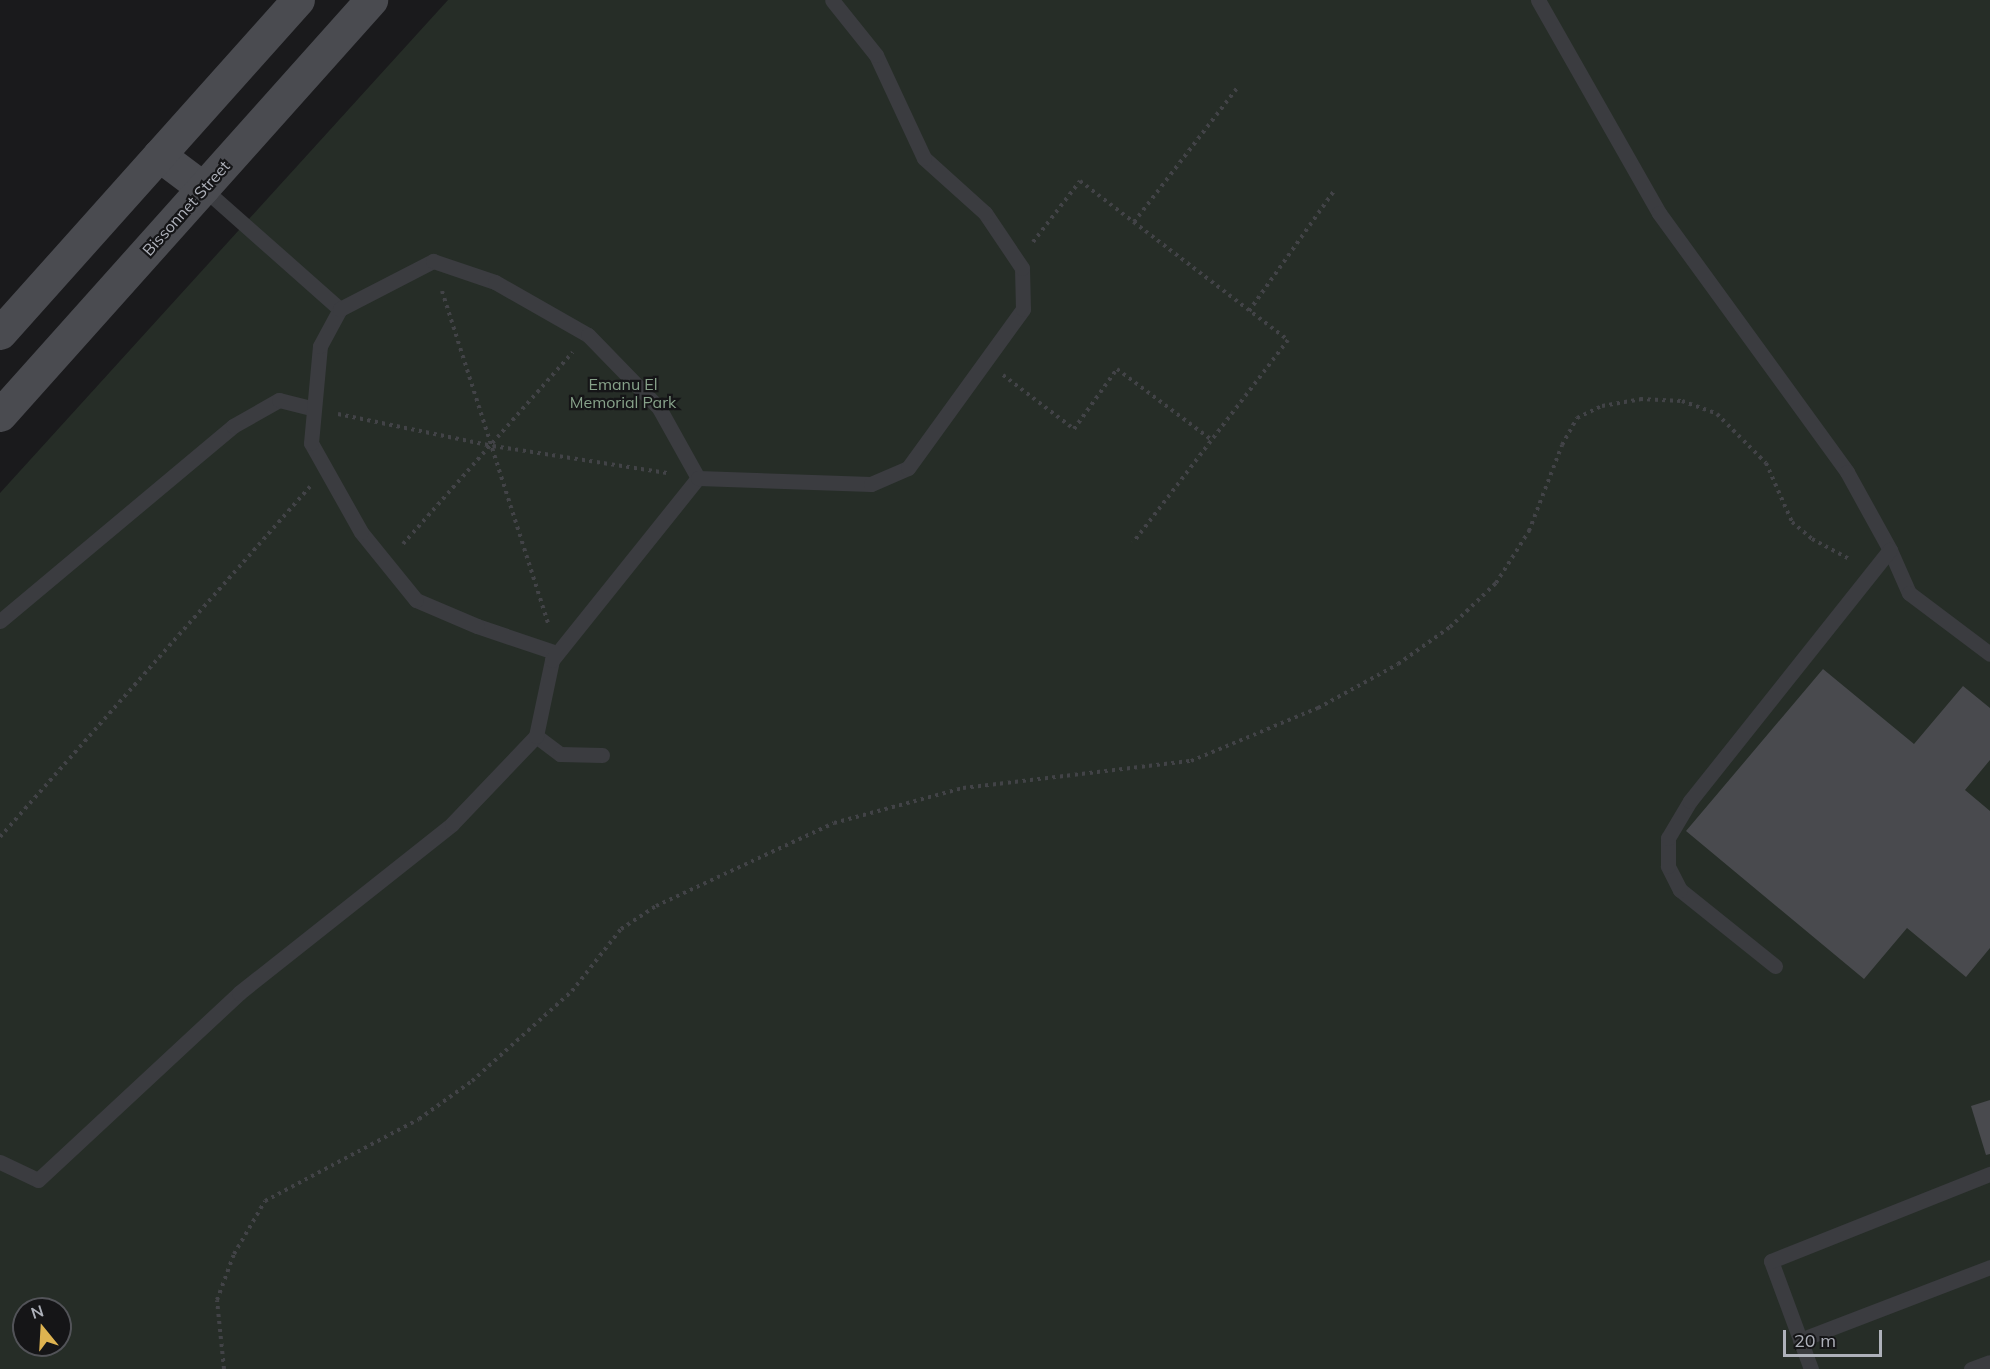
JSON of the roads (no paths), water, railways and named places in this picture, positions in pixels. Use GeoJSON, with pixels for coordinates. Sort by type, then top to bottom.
{"type":"FeatureCollection","features":[{"type":"Feature","properties":{"kind":"main road"},"geometry":{"type":"LineString","coordinates":[[0,333],[298,0]]}},
{"type":"Feature","properties":{"kind":"main road","name":"Bissonnet Street"},"geometry":{"type":"LineString","coordinates":[[0,415],[371,0]]}},
{"type":"Feature","properties":{"kind":"main road"},"geometry":{"type":"LineString","coordinates":[[159,155],[203,188]]}},
{"type":"Feature","properties":{"kind":"lane"},"geometry":{"type":"LineString","coordinates":[[698,478],[871,484],[908,468],[1023,309],[1022,268],[985,213],[924,158],[876,55],[832,0]]}},
{"type":"Feature","properties":{"kind":"lane"},"geometry":{"type":"LineString","coordinates":[[1538,0],[1659,213],[1847,472],[1890,550],[1909,593],[1990,654]]}},
{"type":"Feature","properties":{"kind":"lane"},"geometry":{"type":"LineString","coordinates":[[203,188],[340,309]]}},
{"type":"Feature","properties":{"kind":"lane"},"geometry":{"type":"LineString","coordinates":[[557,653],[477,626],[417,600],[361,532],[311,443],[320,346],[340,309],[433,261],[495,282],[588,335],[659,408],[698,478]]}},
{"type":"Feature","properties":{"kind":"lane"},"geometry":{"type":"LineString","coordinates":[[0,621],[233,426],[279,400],[314,409]]}},
{"type":"Feature","properties":{"kind":"lane"},"geometry":{"type":"LineString","coordinates":[[0,1162],[38,1180],[239,993],[452,824],[536,736],[552,660],[698,478]]}},
{"type":"Feature","properties":{"kind":"lane"},"geometry":{"type":"LineString","coordinates":[[1775,966],[1680,890],[1668,866],[1668,838],[1690,801],[1890,550]]}},
{"type":"Feature","properties":{"kind":"lane"},"geometry":{"type":"LineString","coordinates":[[536,736],[560,754],[603,755]]}},
{"type":"Feature","properties":{"kind":"lane"},"geometry":{"type":"LineString","coordinates":[[1811,1369],[1771,1261],[1990,1174]]}},
{"type":"Feature","properties":{"kind":"lane"},"geometry":{"type":"LineString","coordinates":[[1800,1340],[1990,1267]]}},
{"type":"Feature","properties":{"kind":"lane"},"geometry":{"type":"LineString","coordinates":[[1971,1369],[1990,1362]]}},
{"type":"Feature","properties":{"kind":"park label","name":"Emanu El Memorial Park"},"geometry":{"type":"Point","coordinates":[623,393]}}]}
